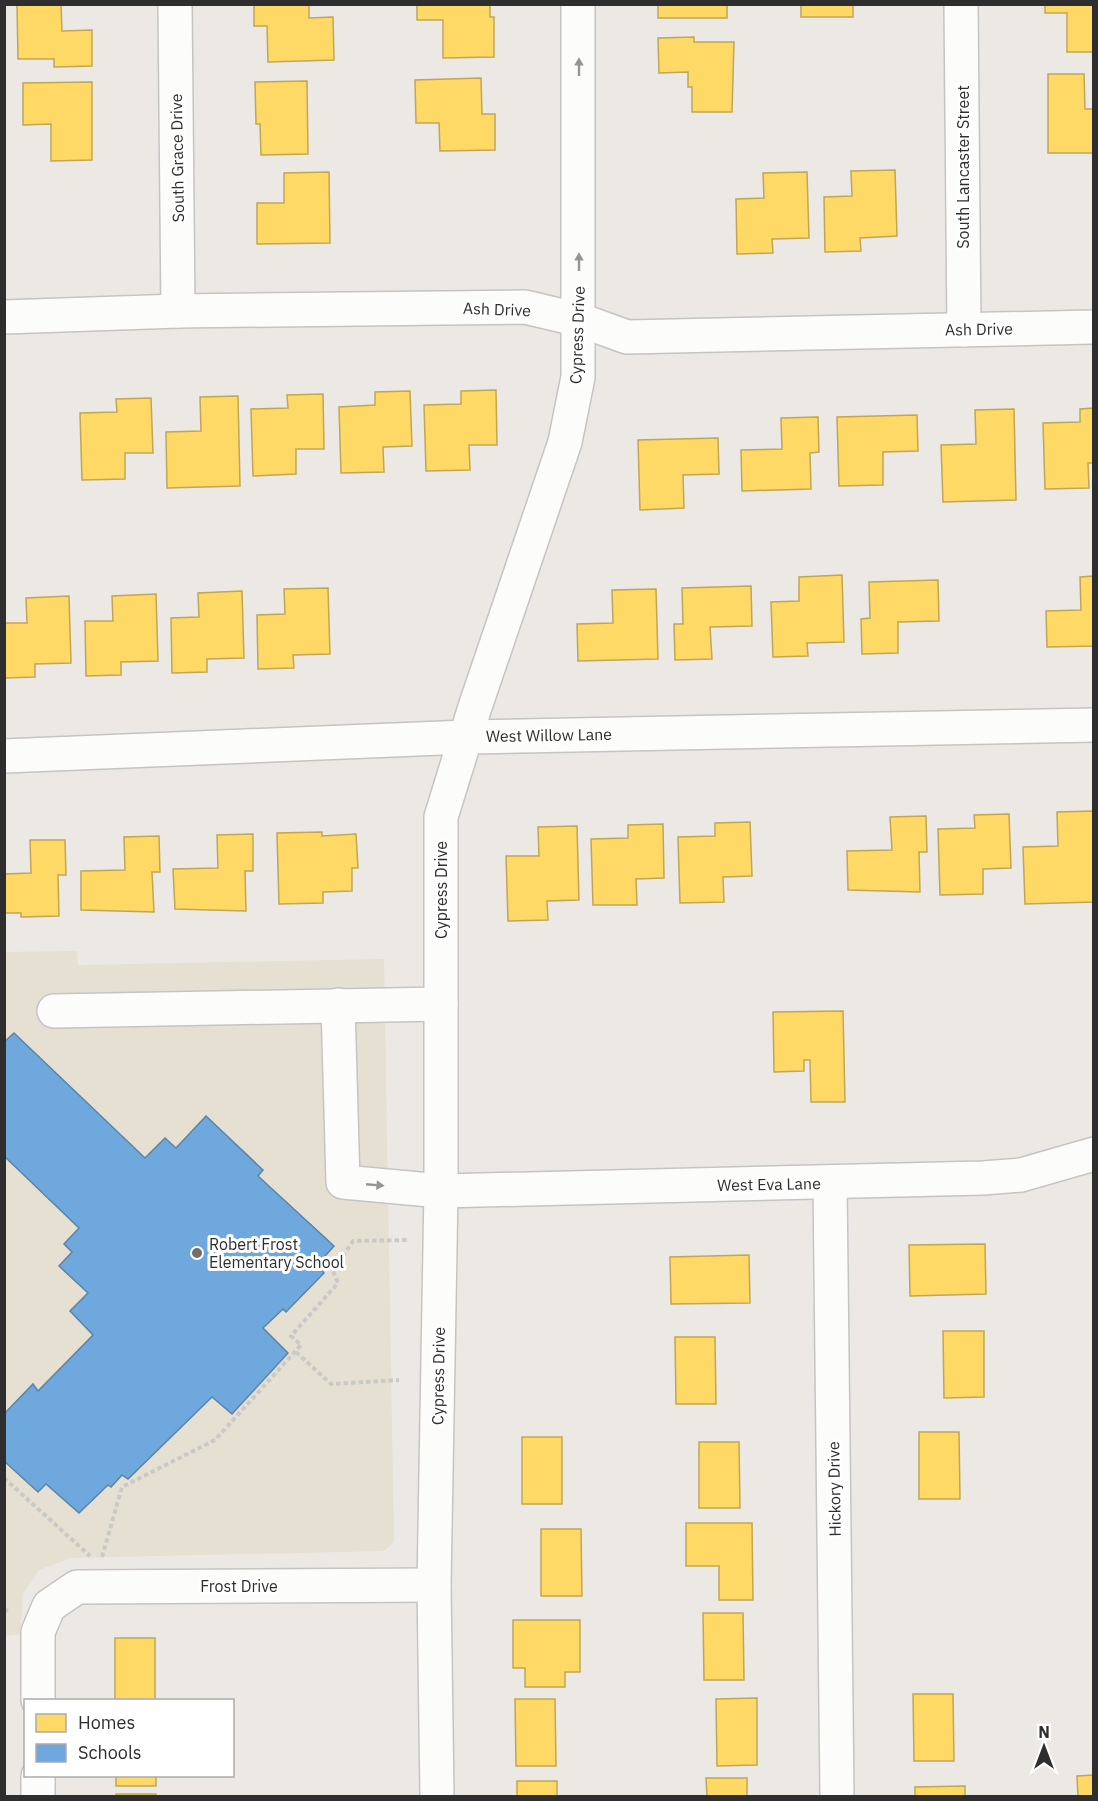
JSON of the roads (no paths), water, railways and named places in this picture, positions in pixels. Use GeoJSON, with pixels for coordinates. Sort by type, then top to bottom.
{"type":"FeatureCollection","features":[{"type":"Feature","properties":{"kind":"street","name":"South Grace Drive"},"geometry":{"type":"LineString","coordinates":[[175,4],[178,311]]}},
{"type":"Feature","properties":{"kind":"street","name":"Cypress Drive"},"geometry":{"type":"LineString","coordinates":[[437,1797],[434,1585],[441,1191],[441,817],[565,442],[578,377],[578,4]]}},
{"type":"Feature","properties":{"kind":"street","name":"South Lancaster Street"},"geometry":{"type":"LineString","coordinates":[[962,4],[964,330]]}},
{"type":"Feature","properties":{"kind":"street","name":"Ash Drive"},"geometry":{"type":"LineString","coordinates":[[4,317],[178,311],[525,307],[579,320],[627,338],[1094,327]]}},
{"type":"Feature","properties":{"kind":"street","name":"West Willow Lane"},"geometry":{"type":"LineString","coordinates":[[4,756],[466,737],[1094,725]]}},
{"type":"Feature","properties":{"kind":"street"},"geometry":{"type":"LineString","coordinates":[[54,1011],[441,1004]]}},
{"type":"Feature","properties":{"kind":"street","name":"West Eva Lane"},"geometry":{"type":"LineString","coordinates":[[338,1005],[343,1182],[441,1191],[1021,1175],[1094,1154]]}},
{"type":"Feature","properties":{"kind":"street","name":"Hickory Drive"},"geometry":{"type":"LineString","coordinates":[[830,1182],[837,1797]]}},
{"type":"Feature","properties":{"kind":"street","name":"Frost Drive"},"geometry":{"type":"LineString","coordinates":[[38,1699],[38,1632],[50,1606],[77,1587],[434,1585]]}},
{"type":"Feature","properties":{"kind":"street"},"geometry":{"type":"LineString","coordinates":[[38,1777],[38,1797]]}},
{"type":"Feature","properties":{"kind":"place","name":"Robert Frost Elementary School"},"geometry":{"type":"Point","coordinates":[197,1253]}}]}
